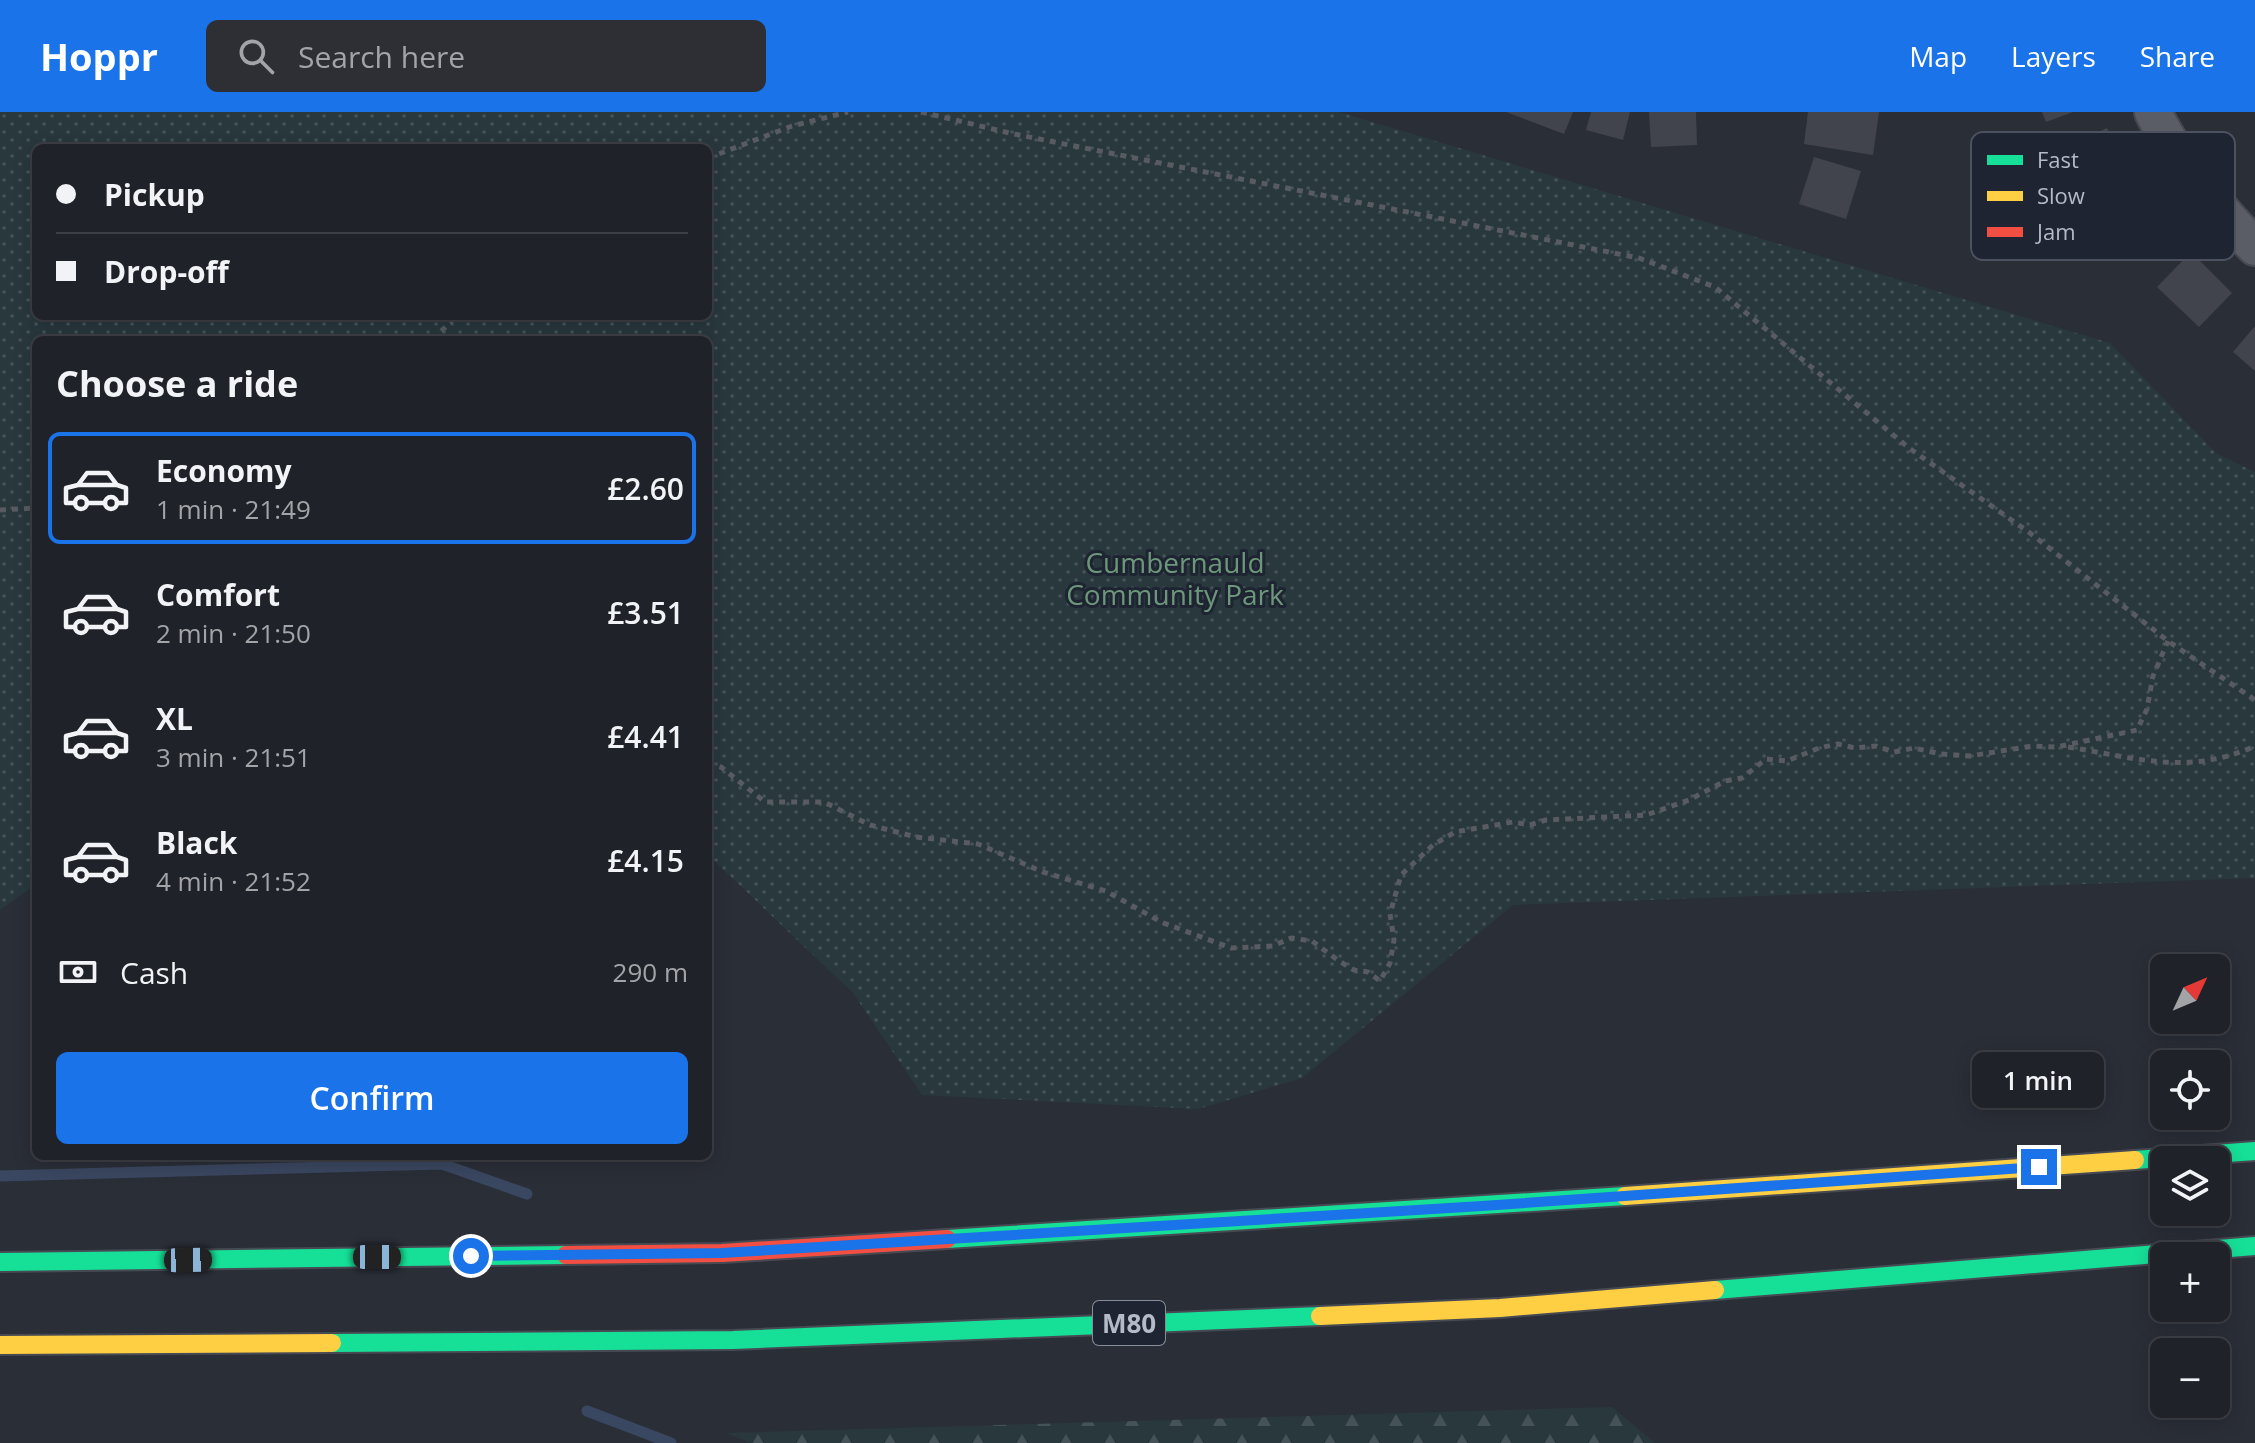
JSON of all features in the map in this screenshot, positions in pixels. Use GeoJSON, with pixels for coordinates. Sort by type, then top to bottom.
{"type":"FeatureCollection","features":[{"type":"Feature","properties":{"kind":"highway"},"geometry":{"type":"LineString","coordinates":[[0,1262],[722,1253],[1498,1205],[2255,1151]]}},
{"type":"Feature","properties":{"kind":"highway","name":"M80"},"geometry":{"type":"LineString","coordinates":[[0,1345],[733,1340],[1500,1308],[2255,1246]]}},
{"type":"Feature","properties":{"kind":"street"},"geometry":{"type":"LineString","coordinates":[[2153,112],[2165,132]]}},
{"type":"Feature","properties":{"kind":"street"},"geometry":{"type":"LineString","coordinates":[[2235,223],[2255,247]]}},
{"type":"Feature","properties":{"kind":"path"},"geometry":{"type":"LineString","coordinates":[[712,156],[792,126],[848,112]]}},
{"type":"Feature","properties":{"kind":"path"},"geometry":{"type":"LineString","coordinates":[[921,112],[1014,134],[1639,258],[1715,287],[1909,448],[2030,533],[2168,641],[2255,700]]}},
{"type":"Feature","properties":{"kind":"path"},"geometry":{"type":"LineString","coordinates":[[437,336],[452,320]]}},
{"type":"Feature","properties":{"kind":"path"},"geometry":{"type":"LineString","coordinates":[[0,510],[32,508]]}},
{"type":"Feature","properties":{"kind":"path"},"geometry":{"type":"LineString","coordinates":[[2062,746],[2137,730],[2147,709],[2153,676],[2168,641]]}},
{"type":"Feature","properties":{"kind":"path"},"geometry":{"type":"LineString","coordinates":[[712,764],[721,767],[765,802],[824,802],[870,825],[916,837],[978,844],[1043,872],[1106,891],[1161,922],[1231,948],[1273,946],[1291,938],[1312,941],[1354,970],[1368,972],[1380,981],[1390,963],[1394,940],[1390,914],[1401,875],[1433,845],[1455,832],[1513,822],[1530,825],[1546,820],[1646,815],[1689,800],[1725,781],[1742,778],[1766,759],[1787,761],[1838,744],[1855,748],[1876,746],[1894,752],[1914,748],[1970,756],[2032,746],[2062,746],[2136,759],[2198,764],[2231,757],[2255,746]]}},
{"type":"Feature","properties":{"kind":"green space","name":"Cumbernauld Community Park"},"geometry":{"type":"Polygon","coordinates":[[[0,112],[1339,112],[2110,343],[2217,454],[2255,472],[2255,878],[1513,905],[1302,1078],[1198,1109],[922,1095],[853,993],[712,859],[712,336],[32,336],[32,887],[0,910],[0,112]]]}},
{"type":"Feature","properties":{"kind":"green space"},"geometry":{"type":"Polygon","coordinates":[[[1612,1407],[1655,1443],[752,1443],[726,1433],[1612,1407]]]}},
{"type":"Feature","properties":{"kind":"building"},"geometry":{"type":"Polygon","coordinates":[[[1506,112],[1573,112],[1564,134],[1506,112]]]}},
{"type":"Feature","properties":{"kind":"building"},"geometry":{"type":"Polygon","coordinates":[[[1591,112],[1630,112],[1623,140],[1586,130],[1591,112]]]}},
{"type":"Feature","properties":{"kind":"building"},"geometry":{"type":"Polygon","coordinates":[[[1649,112],[1696,112],[1697,145],[1651,147],[1649,112]]]}},
{"type":"Feature","properties":{"kind":"building"},"geometry":{"type":"Polygon","coordinates":[[[1808,112],[1879,112],[1873,155],[1804,144],[1808,112]]]}},
{"type":"Feature","properties":{"kind":"building"},"geometry":{"type":"Polygon","coordinates":[[[2042,112],[2073,112],[2046,122],[2042,112]]]}},
{"type":"Feature","properties":{"kind":"building"},"geometry":{"type":"Polygon","coordinates":[[[1814,157],[1861,171],[1846,219],[1799,204],[1814,157]]]}},
{"type":"Feature","properties":{"kind":"building"},"geometry":{"type":"Polygon","coordinates":[[[2183,260],[2199,260],[2232,293],[2199,327],[2157,287],[2183,260]]]}},
{"type":"Feature","properties":{"kind":"building"},"geometry":{"type":"Polygon","coordinates":[[[2255,326],[2255,371],[2233,352],[2255,326]]]}},
{"type":"Feature","properties":{"kind":"waterway"},"geometry":{"type":"LineString","coordinates":[[0,1176],[442,1164],[527,1194]]}},
{"type":"Feature","properties":{"kind":"waterway"},"geometry":{"type":"LineString","coordinates":[[587,1411],[671,1443]]}},
{"type":"Feature","properties":{"kind":"traffic: fast"},"geometry":{"type":"LineString","coordinates":[[2135,1160],[2255,1151]]}},
{"type":"Feature","properties":{"kind":"traffic: fast"},"geometry":{"type":"LineString","coordinates":[[947,1239],[1625,1196]]}},
{"type":"Feature","properties":{"kind":"traffic: fast"},"geometry":{"type":"LineString","coordinates":[[1715,1290],[2255,1246]]}},
{"type":"Feature","properties":{"kind":"traffic: fast"},"geometry":{"type":"LineString","coordinates":[[0,1262],[566,1255]]}},
{"type":"Feature","properties":{"kind":"traffic: fast"},"geometry":{"type":"LineString","coordinates":[[332,1343],[733,1340],[1320,1316]]}},
{"type":"Feature","properties":{"kind":"traffic: slow"},"geometry":{"type":"LineString","coordinates":[[1625,1196],[2135,1160]]}},
{"type":"Feature","properties":{"kind":"traffic: slow"},"geometry":{"type":"LineString","coordinates":[[1320,1316],[1500,1308],[1715,1290]]}},
{"type":"Feature","properties":{"kind":"traffic: slow"},"geometry":{"type":"LineString","coordinates":[[0,1345],[332,1343]]}},
{"type":"Feature","properties":{"kind":"traffic: jam"},"geometry":{"type":"LineString","coordinates":[[566,1255],[722,1253],[947,1239]]}},
{"type":"Feature","properties":{"kind":"route"},"geometry":{"type":"LineString","coordinates":[[471,1256],[722,1253],[1482,1206],[2039,1167]]}}]}
